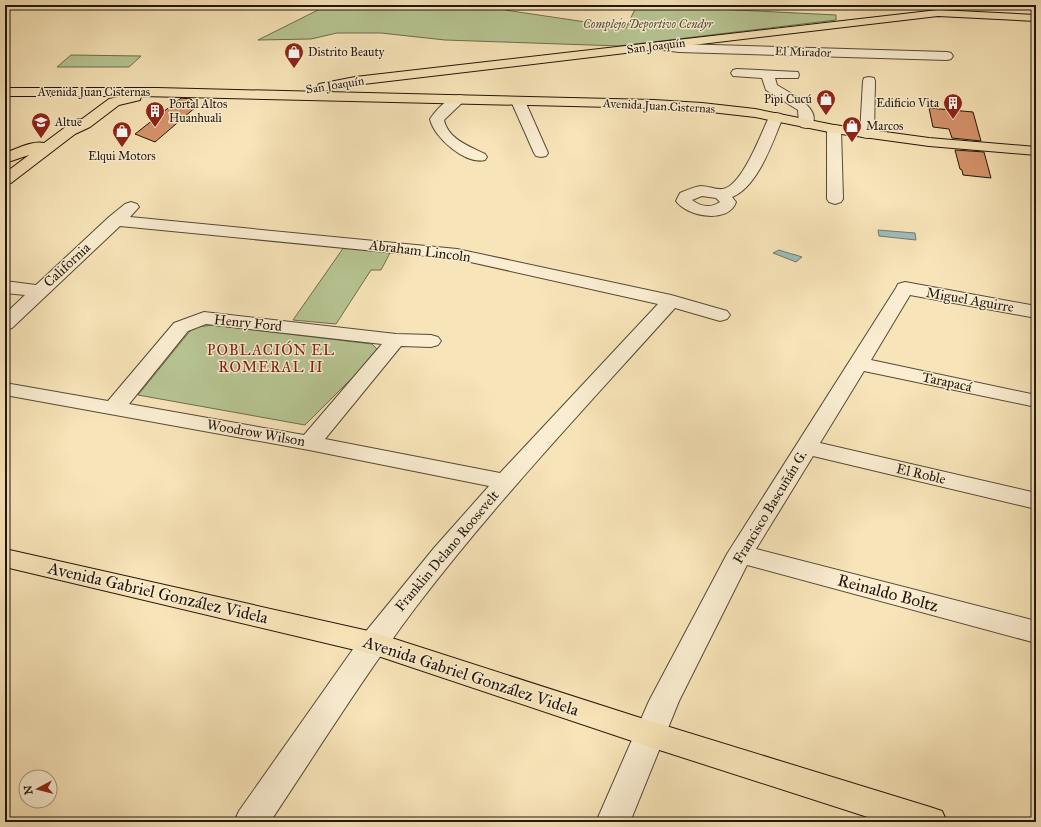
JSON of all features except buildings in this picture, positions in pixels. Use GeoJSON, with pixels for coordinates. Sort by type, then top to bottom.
{"type":"FeatureCollection","features":[{"type":"Feature","properties":{"kind":"main road","name":"San Joaquín"},"geometry":{"type":"LineString","coordinates":[[278,95],[355,81],[938,13],[1036,18]]}},
{"type":"Feature","properties":{"kind":"main road","name":"Avenida Juan Cisternas"},"geometry":{"type":"LineString","coordinates":[[5,92],[121,92],[654,104],[702,107],[776,117],[834,129],[929,142],[1036,151]]}},
{"type":"Feature","properties":{"kind":"main road"},"geometry":{"type":"LineString","coordinates":[[5,180],[121,92]]}},
{"type":"Feature","properties":{"kind":"main road","name":"Avenida Juan Cisternas"},"geometry":{"type":"LineString","coordinates":[[65,134],[85,124],[114,102],[127,98],[139,96],[252,98],[278,95]]}},
{"type":"Feature","properties":{"kind":"main road"},"geometry":{"type":"LineString","coordinates":[[5,158],[65,134]]}},
{"type":"Feature","properties":{"kind":"main road","name":"Avenida Gabriel González Videla"},"geometry":{"type":"LineString","coordinates":[[5,558],[373,643],[650,734],[930,822]]}},
{"type":"Feature","properties":{"kind":"street","name":"El Mirador"},"geometry":{"type":"LineString","coordinates":[[659,46],[687,49],[947,56]]}},
{"type":"Feature","properties":{"kind":"street"},"geometry":{"type":"LineString","coordinates":[[737,73],[793,75]]}},
{"type":"Feature","properties":{"kind":"street"},"geometry":{"type":"LineString","coordinates":[[767,74],[771,87],[804,108],[806,114],[806,124]]}},
{"type":"Feature","properties":{"kind":"street"},"geometry":{"type":"LineString","coordinates":[[868,134],[869,81]]}},
{"type":"Feature","properties":{"kind":"street"},"geometry":{"type":"LineString","coordinates":[[459,99],[447,108],[437,119],[438,126],[444,135],[466,150],[480,157]]}},
{"type":"Feature","properties":{"kind":"street"},"geometry":{"type":"LineString","coordinates":[[518,100],[541,153]]}},
{"type":"Feature","properties":{"kind":"street"},"geometry":{"type":"LineString","coordinates":[[722,196],[733,191],[744,182],[762,149],[776,117]]}},
{"type":"Feature","properties":{"kind":"street"},"geometry":{"type":"LineString","coordinates":[[834,129],[835,199]]}},
{"type":"Feature","properties":{"kind":"street","name":"California"},"geometry":{"type":"LineString","coordinates":[[5,324],[131,207]]}},
{"type":"Feature","properties":{"kind":"street","name":"Abraham Lincoln"},"geometry":{"type":"LineString","coordinates":[[115,222],[365,244],[457,254],[671,301],[720,315]]}},
{"type":"Feature","properties":{"kind":"street"},"geometry":{"type":"LineString","coordinates":[[5,287],[39,291]]}},
{"type":"Feature","properties":{"kind":"street","name":"Miguel Aguirre"},"geometry":{"type":"LineString","coordinates":[[905,288],[1036,312]]}},
{"type":"Feature","properties":{"kind":"street","name":"Francisco Bascuñán G."},"geometry":{"type":"LineString","coordinates":[[613,822],[664,701],[740,554],[905,288]]}},
{"type":"Feature","properties":{"kind":"street","name":"Franklin Delano Roosevelt"},"geometry":{"type":"LineString","coordinates":[[251,822],[392,616],[506,482],[671,301]]}},
{"type":"Feature","properties":{"kind":"street","name":"Henry Ford"},"geometry":{"type":"LineString","coordinates":[[114,408],[181,327],[204,318],[396,340],[431,341]]}},
{"type":"Feature","properties":{"kind":"street"},"geometry":{"type":"LineString","coordinates":[[309,443],[396,340]]}},
{"type":"Feature","properties":{"kind":"street","name":"Tarapacá"},"geometry":{"type":"LineString","coordinates":[[858,363],[1036,401]]}},
{"type":"Feature","properties":{"kind":"street","name":"Woodrow Wilson"},"geometry":{"type":"LineString","coordinates":[[5,389],[309,443],[506,482]]}},
{"type":"Feature","properties":{"kind":"street","name":"El Roble"},"geometry":{"type":"LineString","coordinates":[[807,447],[1036,501]]}},
{"type":"Feature","properties":{"kind":"street","name":"Reinaldo Boltz"},"geometry":{"type":"LineString","coordinates":[[740,554],[1036,632]]}},
{"type":"Feature","properties":{"kind":"green space","name":"Complejo Deportivo Cendyr"},"geometry":{"type":"Polygon","coordinates":[[[328,5],[510,5],[505,10],[626,28],[637,5],[836,15],[836,20],[619,46],[445,40],[381,33],[337,33],[311,39],[258,40],[328,5]]]}},
{"type":"Feature","properties":{"kind":"green space"},"geometry":{"type":"Polygon","coordinates":[[[71,55],[141,56],[129,67],[57,67],[71,55]]]}},
{"type":"Feature","properties":{"kind":"green space"},"geometry":{"type":"Polygon","coordinates":[[[344,247],[390,253],[381,270],[371,270],[336,324],[293,320],[344,247]]]}},
{"type":"Feature","properties":{"kind":"green space"},"geometry":{"type":"Polygon","coordinates":[[[212,325],[372,344],[377,349],[375,355],[305,425],[138,395],[190,331],[198,327],[212,325]]]}},
{"type":"Feature","properties":{"kind":"water"},"geometry":{"type":"Polygon","coordinates":[[[878,230],[915,233],[916,240],[879,236],[878,230]]]}},
{"type":"Feature","properties":{"kind":"water"},"geometry":{"type":"Polygon","coordinates":[[[779,250],[802,257],[796,262],[773,253],[779,250]]]}},
{"type":"Feature","properties":{"kind":"place","name":"Distrito Beauty"},"geometry":{"type":"Point","coordinates":[294,69]}},
{"type":"Feature","properties":{"kind":"place","name":"Pipi Cucú"},"geometry":{"type":"Point","coordinates":[826,116]}},
{"type":"Feature","properties":{"kind":"place","name":"Edificio Vita"},"geometry":{"type":"Point","coordinates":[953,120]}},
{"type":"Feature","properties":{"kind":"place","name":"Portal Altos Huanhuali"},"geometry":{"type":"Point","coordinates":[155,128]}},
{"type":"Feature","properties":{"kind":"place","name":"Altue"},"geometry":{"type":"Point","coordinates":[41,139]}},
{"type":"Feature","properties":{"kind":"place","name":"Marcos"},"geometry":{"type":"Point","coordinates":[852,143]}},
{"type":"Feature","properties":{"kind":"place","name":"Elqui Motors"},"geometry":{"type":"Point","coordinates":[122,148]}},
{"type":"Feature","properties":{"kind":"district","name":"POBLACIÓN EL ROMERAL II"},"geometry":{"type":"Point","coordinates":[271,358]}}]}
